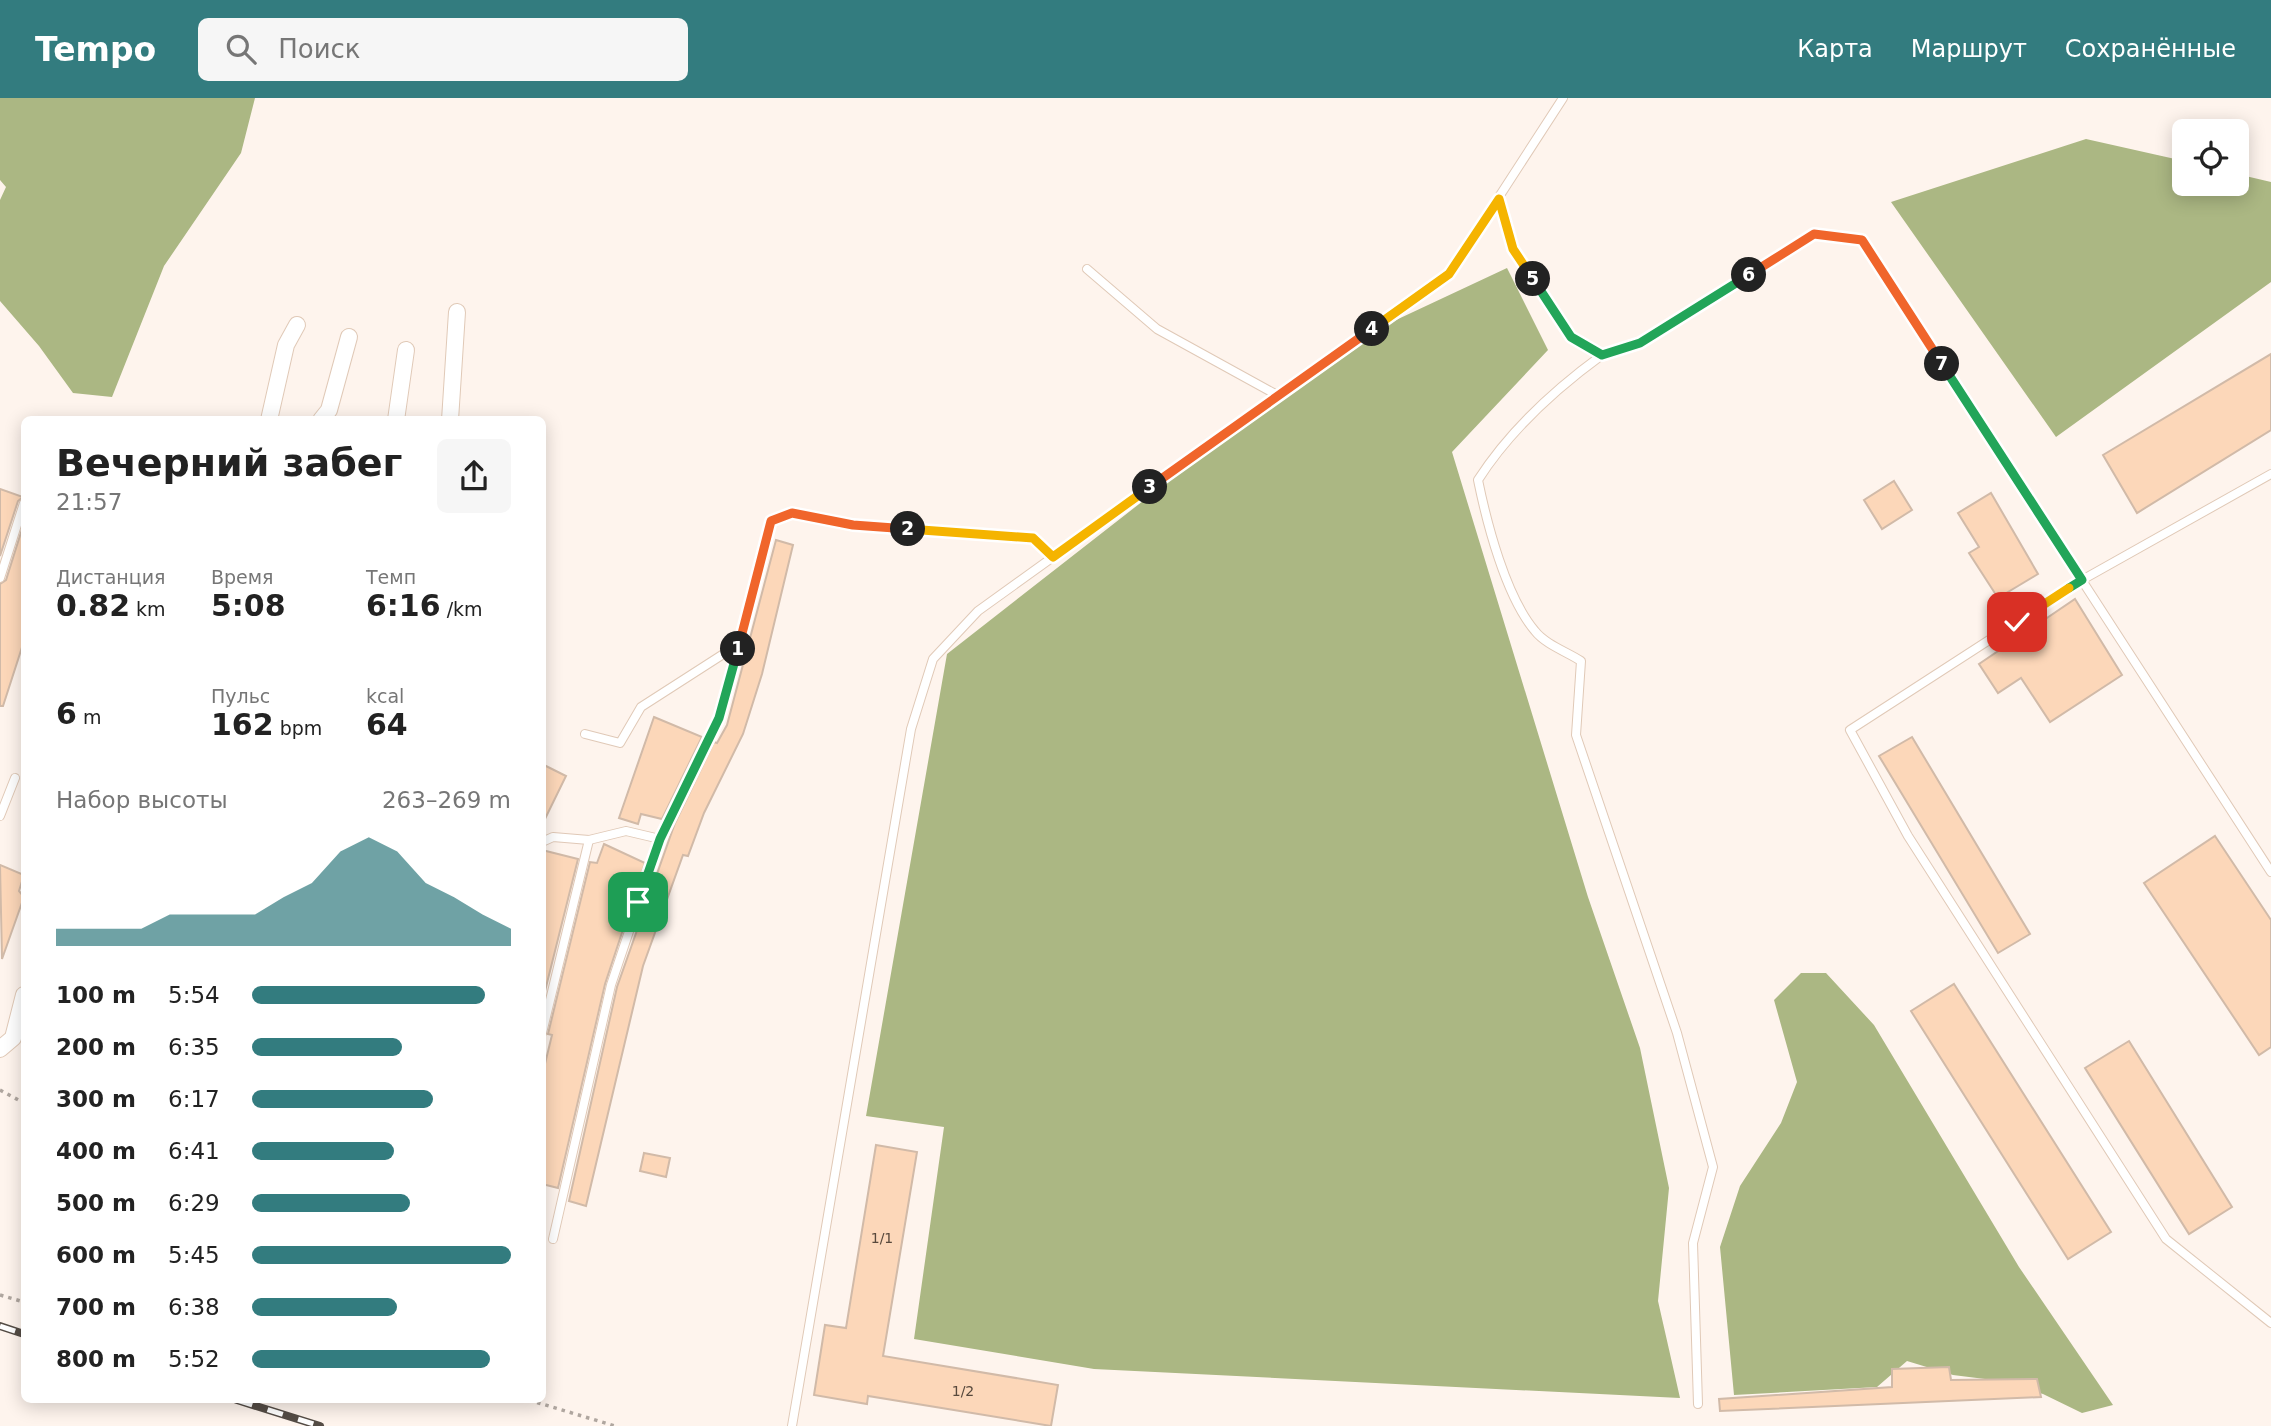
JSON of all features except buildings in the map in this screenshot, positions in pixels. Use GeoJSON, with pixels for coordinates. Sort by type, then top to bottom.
{"type":"FeatureCollection","features":[{"type":"Feature","properties":{"kind":"street"},"geometry":{"type":"LineString","coordinates":[[450,416],[457,312]]}},
{"type":"Feature","properties":{"kind":"street"},"geometry":{"type":"LineString","coordinates":[[270,416],[286,345],[297,325]]}},
{"type":"Feature","properties":{"kind":"street"},"geometry":{"type":"LineString","coordinates":[[324,416],[329,410],[349,337]]}},
{"type":"Feature","properties":{"kind":"street"},"geometry":{"type":"LineString","coordinates":[[397,416],[406,349]]}},
{"type":"Feature","properties":{"kind":"street"},"geometry":{"type":"LineString","coordinates":[[0,1049],[13,1038],[21,1007]]}},
{"type":"Feature","properties":{"kind":"lane"},"geometry":{"type":"LineString","coordinates":[[792,1426],[911,729],[933,659],[978,611],[1449,274],[1563,98]]}},
{"type":"Feature","properties":{"kind":"lane"},"geometry":{"type":"LineString","coordinates":[[1499,199],[1513,249],[1571,337],[1602,355]]}},
{"type":"Feature","properties":{"kind":"lane"},"geometry":{"type":"LineString","coordinates":[[1698,1404],[1693,1243],[1713,1167],[1677,1033],[1576,735],[1581,661],[1536,633],[1510,585],[1486,517],[1478,480],[1498,449],[1560,385],[1602,355],[1640,343],[1814,234],[1862,240],[2271,872]]}},
{"type":"Feature","properties":{"kind":"lane"},"geometry":{"type":"LineString","coordinates":[[1087,270],[1157,329],[1277,395]]}},
{"type":"Feature","properties":{"kind":"lane"},"geometry":{"type":"LineString","coordinates":[[2271,474],[2082,580],[1850,730],[1908,836],[2166,1239],[2271,1323]]}},
{"type":"Feature","properties":{"kind":"lane"},"geometry":{"type":"LineString","coordinates":[[0,578],[21,512]]}},
{"type":"Feature","properties":{"kind":"lane"},"geometry":{"type":"LineString","coordinates":[[553,1239],[611,985],[660,839],[719,718],[771,521],[792,513],[853,525],[1033,538],[1053,557]]}},
{"type":"Feature","properties":{"kind":"lane"},"geometry":{"type":"LineString","coordinates":[[585,734],[621,743],[641,707],[739,645]]}},
{"type":"Feature","properties":{"kind":"lane"},"geometry":{"type":"LineString","coordinates":[[0,816],[15,778]]}},
{"type":"Feature","properties":{"kind":"lane"},"geometry":{"type":"LineString","coordinates":[[546,840],[553,836],[589,840],[626,831],[660,839]]}},
{"type":"Feature","properties":{"kind":"lane"},"geometry":{"type":"LineString","coordinates":[[546,1017],[589,840]]}},
{"type":"Feature","properties":{"kind":"path"},"geometry":{"type":"LineString","coordinates":[[0,1090],[21,1101]]}},
{"type":"Feature","properties":{"kind":"path"},"geometry":{"type":"LineString","coordinates":[[0,1295],[21,1301]]}},
{"type":"Feature","properties":{"kind":"path"},"geometry":{"type":"LineString","coordinates":[[539,1403],[615,1426]]}},
{"type":"Feature","properties":{"kind":"green space"},"geometry":{"type":"Polygon","coordinates":[[[0,98],[255,98],[241,153],[164,266],[112,397],[73,393],[39,346],[0,301],[0,200],[6,187],[0,180],[0,98]]]}},
{"type":"Feature","properties":{"kind":"green space"},"geometry":{"type":"Polygon","coordinates":[[[2086,139],[2172,158],[2172,196],[2249,196],[2249,177],[2271,182],[2271,282],[2056,437],[1891,202],[2086,139]]]}},
{"type":"Feature","properties":{"kind":"green space"},"geometry":{"type":"Polygon","coordinates":[[[1507,268],[1548,350],[1452,452],[1588,897],[1640,1048],[1669,1188],[1658,1301],[1680,1398],[1094,1369],[914,1339],[944,1127],[866,1116],[947,654],[1166,483],[1396,320],[1507,268]]]}},
{"type":"Feature","properties":{"kind":"green space"},"geometry":{"type":"Polygon","coordinates":[[[1801,973],[1826,973],[1874,1025],[2019,1267],[2113,1405],[2082,1413],[2043,1394],[1993,1380],[1953,1375],[1907,1361],[1877,1387],[1734,1395],[1720,1247],[1740,1186],[1781,1123],[1797,1082],[1774,1000],[1801,973]]]}},
{"type":"Feature","properties":{"kind":"railway"},"geometry":{"type":"LineString","coordinates":[[0,1326],[21,1333]]}},
{"type":"Feature","properties":{"kind":"railway"},"geometry":{"type":"LineString","coordinates":[[247,1403],[320,1426]]}},
{"type":"Feature","properties":{"kind":"route"},"geometry":{"type":"LineString","coordinates":[[638,902],[660,839],[719,718],[771,521],[792,513],[853,525],[1033,538],[1053,557],[1449,274],[1499,199],[1513,249],[1571,337],[1602,355],[1640,343],[1814,234],[1862,240],[2082,580],[2017,622]]}}]}
